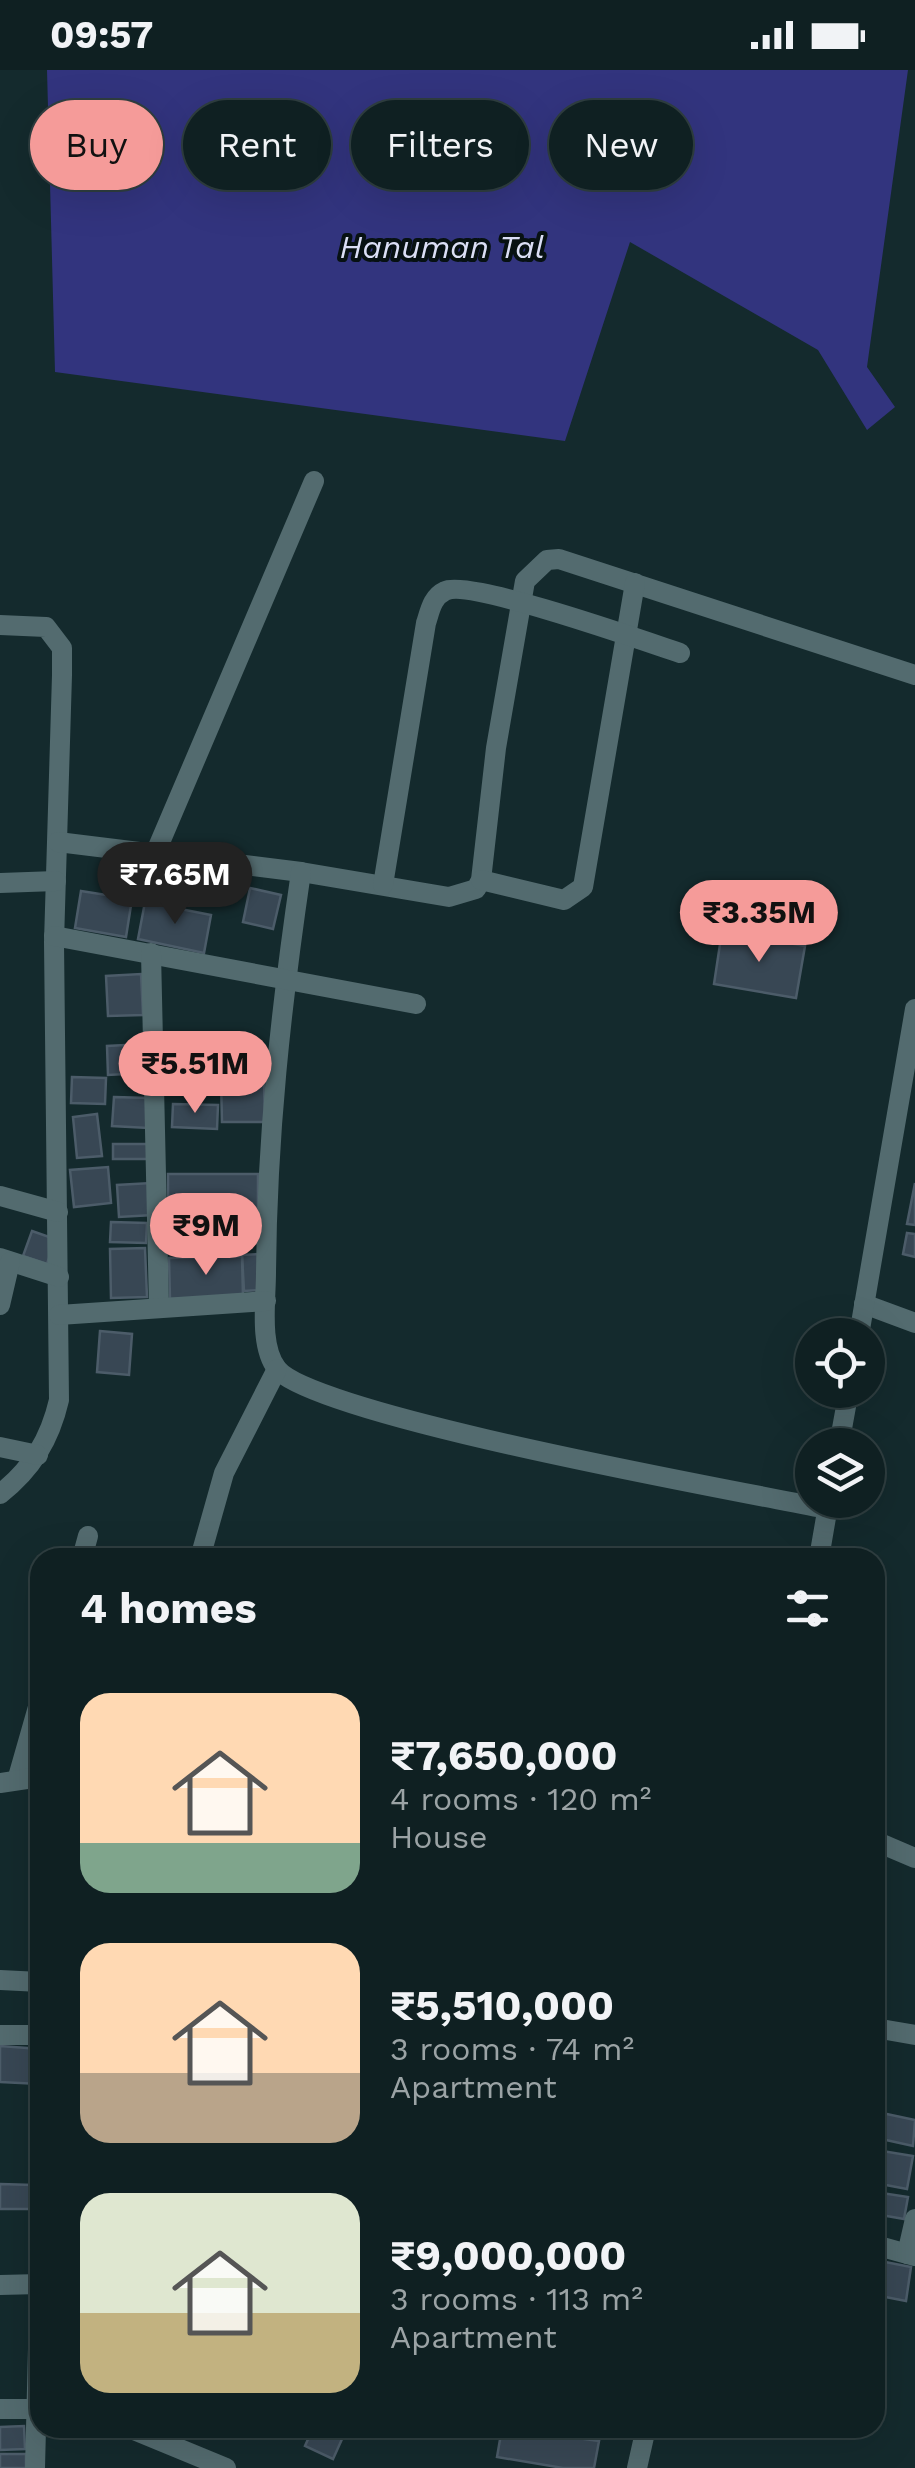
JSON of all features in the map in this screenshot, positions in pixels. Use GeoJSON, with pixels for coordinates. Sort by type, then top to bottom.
{"type":"FeatureCollection","features":[{"type":"Feature","properties":{"kind":"street"},"geometry":{"type":"LineString","coordinates":[[155,854],[314,481]]}},
{"type":"Feature","properties":{"kind":"street"},"geometry":{"type":"LineString","coordinates":[[58,842],[462,896],[476,889],[482,880],[496,748],[526,581],[548,560],[559,559],[915,675]]}},
{"type":"Feature","properties":{"kind":"street"},"geometry":{"type":"LineString","coordinates":[[482,880],[564,900],[583,888],[635,583]]}},
{"type":"Feature","properties":{"kind":"street"},"geometry":{"type":"LineString","coordinates":[[383,885],[432,603],[446,590],[459,588],[522,604],[680,653]]}},
{"type":"Feature","properties":{"kind":"street"},"geometry":{"type":"LineString","coordinates":[[0,626],[46,626],[62,648],[54,936],[59,1400],[53,1428],[38,1455],[0,1494]]}},
{"type":"Feature","properties":{"kind":"street"},"geometry":{"type":"LineString","coordinates":[[301,872],[267,1157],[266,1301],[270,1353],[277,1369],[296,1385],[406,1420],[795,1498]]}},
{"type":"Feature","properties":{"kind":"street"},"geometry":{"type":"LineString","coordinates":[[0,882],[56,880]]}},
{"type":"Feature","properties":{"kind":"street"},"geometry":{"type":"LineString","coordinates":[[54,936],[416,1004]]}},
{"type":"Feature","properties":{"kind":"street"},"geometry":{"type":"LineString","coordinates":[[151,953],[159,1308]]}},
{"type":"Feature","properties":{"kind":"street"},"geometry":{"type":"LineString","coordinates":[[861,1318],[915,1010]]}},
{"type":"Feature","properties":{"kind":"street"},"geometry":{"type":"LineString","coordinates":[[0,1196],[58,1212]]}},
{"type":"Feature","properties":{"kind":"street"},"geometry":{"type":"LineString","coordinates":[[0,1305],[5,1260],[58,1277]]}},
{"type":"Feature","properties":{"kind":"street"},"geometry":{"type":"LineString","coordinates":[[59,1315],[266,1301]]}},
{"type":"Feature","properties":{"kind":"street"},"geometry":{"type":"LineString","coordinates":[[864,1304],[915,1323]]}},
{"type":"Feature","properties":{"kind":"street"},"geometry":{"type":"LineString","coordinates":[[203,1548],[224,1472],[277,1369]]}},
{"type":"Feature","properties":{"kind":"street"},"geometry":{"type":"LineString","coordinates":[[0,1446],[38,1455]]}},
{"type":"Feature","properties":{"kind":"street"},"geometry":{"type":"LineString","coordinates":[[821,1548],[826,1518]]}},
{"type":"Feature","properties":{"kind":"street"},"geometry":{"type":"LineString","coordinates":[[85,1548],[88,1536]]}},
{"type":"Feature","properties":{"kind":"street"},"geometry":{"type":"LineString","coordinates":[[9,1780],[30,1726]]}},
{"type":"Feature","properties":{"kind":"street"},"geometry":{"type":"LineString","coordinates":[[885,1844],[915,1858]]}},
{"type":"Feature","properties":{"kind":"street"},"geometry":{"type":"LineString","coordinates":[[0,1980],[30,1982]]}},
{"type":"Feature","properties":{"kind":"street"},"geometry":{"type":"LineString","coordinates":[[885,2030],[915,2035]]}},
{"type":"Feature","properties":{"kind":"street"},"geometry":{"type":"LineString","coordinates":[[0,2034],[30,2036]]}},
{"type":"Feature","properties":{"kind":"street"},"geometry":{"type":"LineString","coordinates":[[885,2248],[911,2255],[915,2219]]}},
{"type":"Feature","properties":{"kind":"street"},"geometry":{"type":"LineString","coordinates":[[0,2285],[30,2284]]}},
{"type":"Feature","properties":{"kind":"street"},"geometry":{"type":"LineString","coordinates":[[0,2410],[30,2399]]}},
{"type":"Feature","properties":{"kind":"street"},"geometry":{"type":"LineString","coordinates":[[36,2468],[37,2438]]}},
{"type":"Feature","properties":{"kind":"street"},"geometry":{"type":"LineString","coordinates":[[153,2438],[226,2468]]}},
{"type":"Feature","properties":{"kind":"street"},"geometry":{"type":"LineString","coordinates":[[637,2468],[644,2438]]}},
{"type":"Feature","properties":{"kind":"water","name":"Hanuman Tal"},"geometry":{"type":"Polygon","coordinates":[[[47,70],[908,70],[867,367],[895,407],[867,430],[818,350],[630,242],[565,441],[55,372],[50,190],[163,190],[163,100],[48,100],[47,70]]]}},
{"type":"Feature","properties":{"kind":"building"},"geometry":{"type":"Polygon","coordinates":[[[250,888],[281,895],[273,929],[243,922],[250,888]]]}},
{"type":"Feature","properties":{"kind":"building"},"geometry":{"type":"Polygon","coordinates":[[[81,891],[132,899],[126,937],[75,928],[81,891]]]}},
{"type":"Feature","properties":{"kind":"building"},"geometry":{"type":"Polygon","coordinates":[[[145,902],[211,915],[204,953],[138,939],[145,902]]]}},
{"type":"Feature","properties":{"kind":"building"},"geometry":{"type":"Polygon","coordinates":[[[722,931],[805,946],[796,998],[714,984],[722,931]]]}},
{"type":"Feature","properties":{"kind":"building"},"geometry":{"type":"Polygon","coordinates":[[[141,974],[143,1015],[108,1016],[106,976],[141,974]]]}},
{"type":"Feature","properties":{"kind":"building"},"geometry":{"type":"Polygon","coordinates":[[[145,1044],[146,1073],[108,1075],[107,1046],[145,1044]]]}},
{"type":"Feature","properties":{"kind":"building"},"geometry":{"type":"Polygon","coordinates":[[[72,1077],[106,1078],[105,1104],[71,1103],[72,1077]]]}},
{"type":"Feature","properties":{"kind":"building"},"geometry":{"type":"Polygon","coordinates":[[[221,1080],[264,1080],[265,1122],[222,1122],[221,1080]]]}},
{"type":"Feature","properties":{"kind":"building"},"geometry":{"type":"Polygon","coordinates":[[[114,1097],[150,1098],[148,1128],[112,1126],[114,1097]]]}},
{"type":"Feature","properties":{"kind":"building"},"geometry":{"type":"Polygon","coordinates":[[[173,1104],[218,1105],[217,1129],[172,1127],[173,1104]]]}},
{"type":"Feature","properties":{"kind":"building"},"geometry":{"type":"Polygon","coordinates":[[[97,1114],[102,1156],[77,1158],[73,1117],[97,1114]]]}},
{"type":"Feature","properties":{"kind":"building"},"geometry":{"type":"Polygon","coordinates":[[[113,1144],[149,1144],[149,1159],[113,1159],[113,1144]]]}},
{"type":"Feature","properties":{"kind":"building"},"geometry":{"type":"Polygon","coordinates":[[[108,1167],[111,1203],[74,1207],[70,1170],[108,1167]]]}},
{"type":"Feature","properties":{"kind":"building"},"geometry":{"type":"Polygon","coordinates":[[[168,1174],[258,1174],[258,1243],[217,1243],[216,1223],[168,1223],[168,1174]]]}},
{"type":"Feature","properties":{"kind":"building"},"geometry":{"type":"Polygon","coordinates":[[[151,1183],[153,1215],[119,1217],[117,1185],[151,1183]]]}},
{"type":"Feature","properties":{"kind":"building"},"geometry":{"type":"Polygon","coordinates":[[[915,1183],[915,1225],[907,1224],[915,1183]]]}},
{"type":"Feature","properties":{"kind":"building"},"geometry":{"type":"Polygon","coordinates":[[[111,1222],[147,1223],[146,1243],[110,1242],[111,1222]]]}},
{"type":"Feature","properties":{"kind":"building"},"geometry":{"type":"Polygon","coordinates":[[[32,1231],[55,1239],[47,1264],[23,1256],[32,1231]]]}},
{"type":"Feature","properties":{"kind":"building"},"geometry":{"type":"Polygon","coordinates":[[[907,1233],[915,1234],[915,1257],[903,1254],[907,1233]]]}},
{"type":"Feature","properties":{"kind":"building"},"geometry":{"type":"Polygon","coordinates":[[[145,1248],[147,1297],[111,1298],[110,1249],[145,1248]]]}},
{"type":"Feature","properties":{"kind":"building"},"geometry":{"type":"Polygon","coordinates":[[[261,1254],[263,1290],[244,1291],[242,1255],[261,1254]]]}},
{"type":"Feature","properties":{"kind":"building"},"geometry":{"type":"Polygon","coordinates":[[[242,1256],[243,1297],[170,1299],[169,1258],[242,1256]]]}},
{"type":"Feature","properties":{"kind":"building"},"geometry":{"type":"Polygon","coordinates":[[[100,1331],[132,1334],[129,1375],[97,1372],[100,1331]]]}},
{"type":"Feature","properties":{"kind":"building"},"geometry":{"type":"Polygon","coordinates":[[[0,2046],[30,2048],[30,2084],[0,2082],[0,2046]]]}},
{"type":"Feature","properties":{"kind":"building"},"geometry":{"type":"Polygon","coordinates":[[[885,2114],[915,2120],[913,2146],[885,2140],[885,2114]]]}},
{"type":"Feature","properties":{"kind":"building"},"geometry":{"type":"Polygon","coordinates":[[[885,2151],[913,2156],[907,2189],[885,2185],[885,2151]]]}},
{"type":"Feature","properties":{"kind":"building"},"geometry":{"type":"Polygon","coordinates":[[[0,2184],[30,2185],[30,2209],[0,2209],[0,2184]]]}},
{"type":"Feature","properties":{"kind":"building"},"geometry":{"type":"Polygon","coordinates":[[[885,2194],[908,2197],[904,2219],[885,2216],[885,2194]]]}},
{"type":"Feature","properties":{"kind":"building"},"geometry":{"type":"Polygon","coordinates":[[[885,2262],[911,2267],[906,2301],[885,2297],[885,2262]]]}},
{"type":"Feature","properties":{"kind":"building"},"geometry":{"type":"Polygon","coordinates":[[[24,2426],[25,2449],[0,2450],[0,2427],[24,2426]]]}},
{"type":"Feature","properties":{"kind":"building"},"geometry":{"type":"Polygon","coordinates":[[[309,2438],[342,2438],[333,2459],[305,2446],[309,2438]]]}},
{"type":"Feature","properties":{"kind":"building"},"geometry":{"type":"Polygon","coordinates":[[[500,2438],[599,2441],[594,2468],[563,2468],[497,2457],[500,2438]]]}},
{"type":"Feature","properties":{"kind":"building"},"geometry":{"type":"Polygon","coordinates":[[[0,2454],[26,2454],[26,2468],[0,2468],[0,2454]]]}}]}
